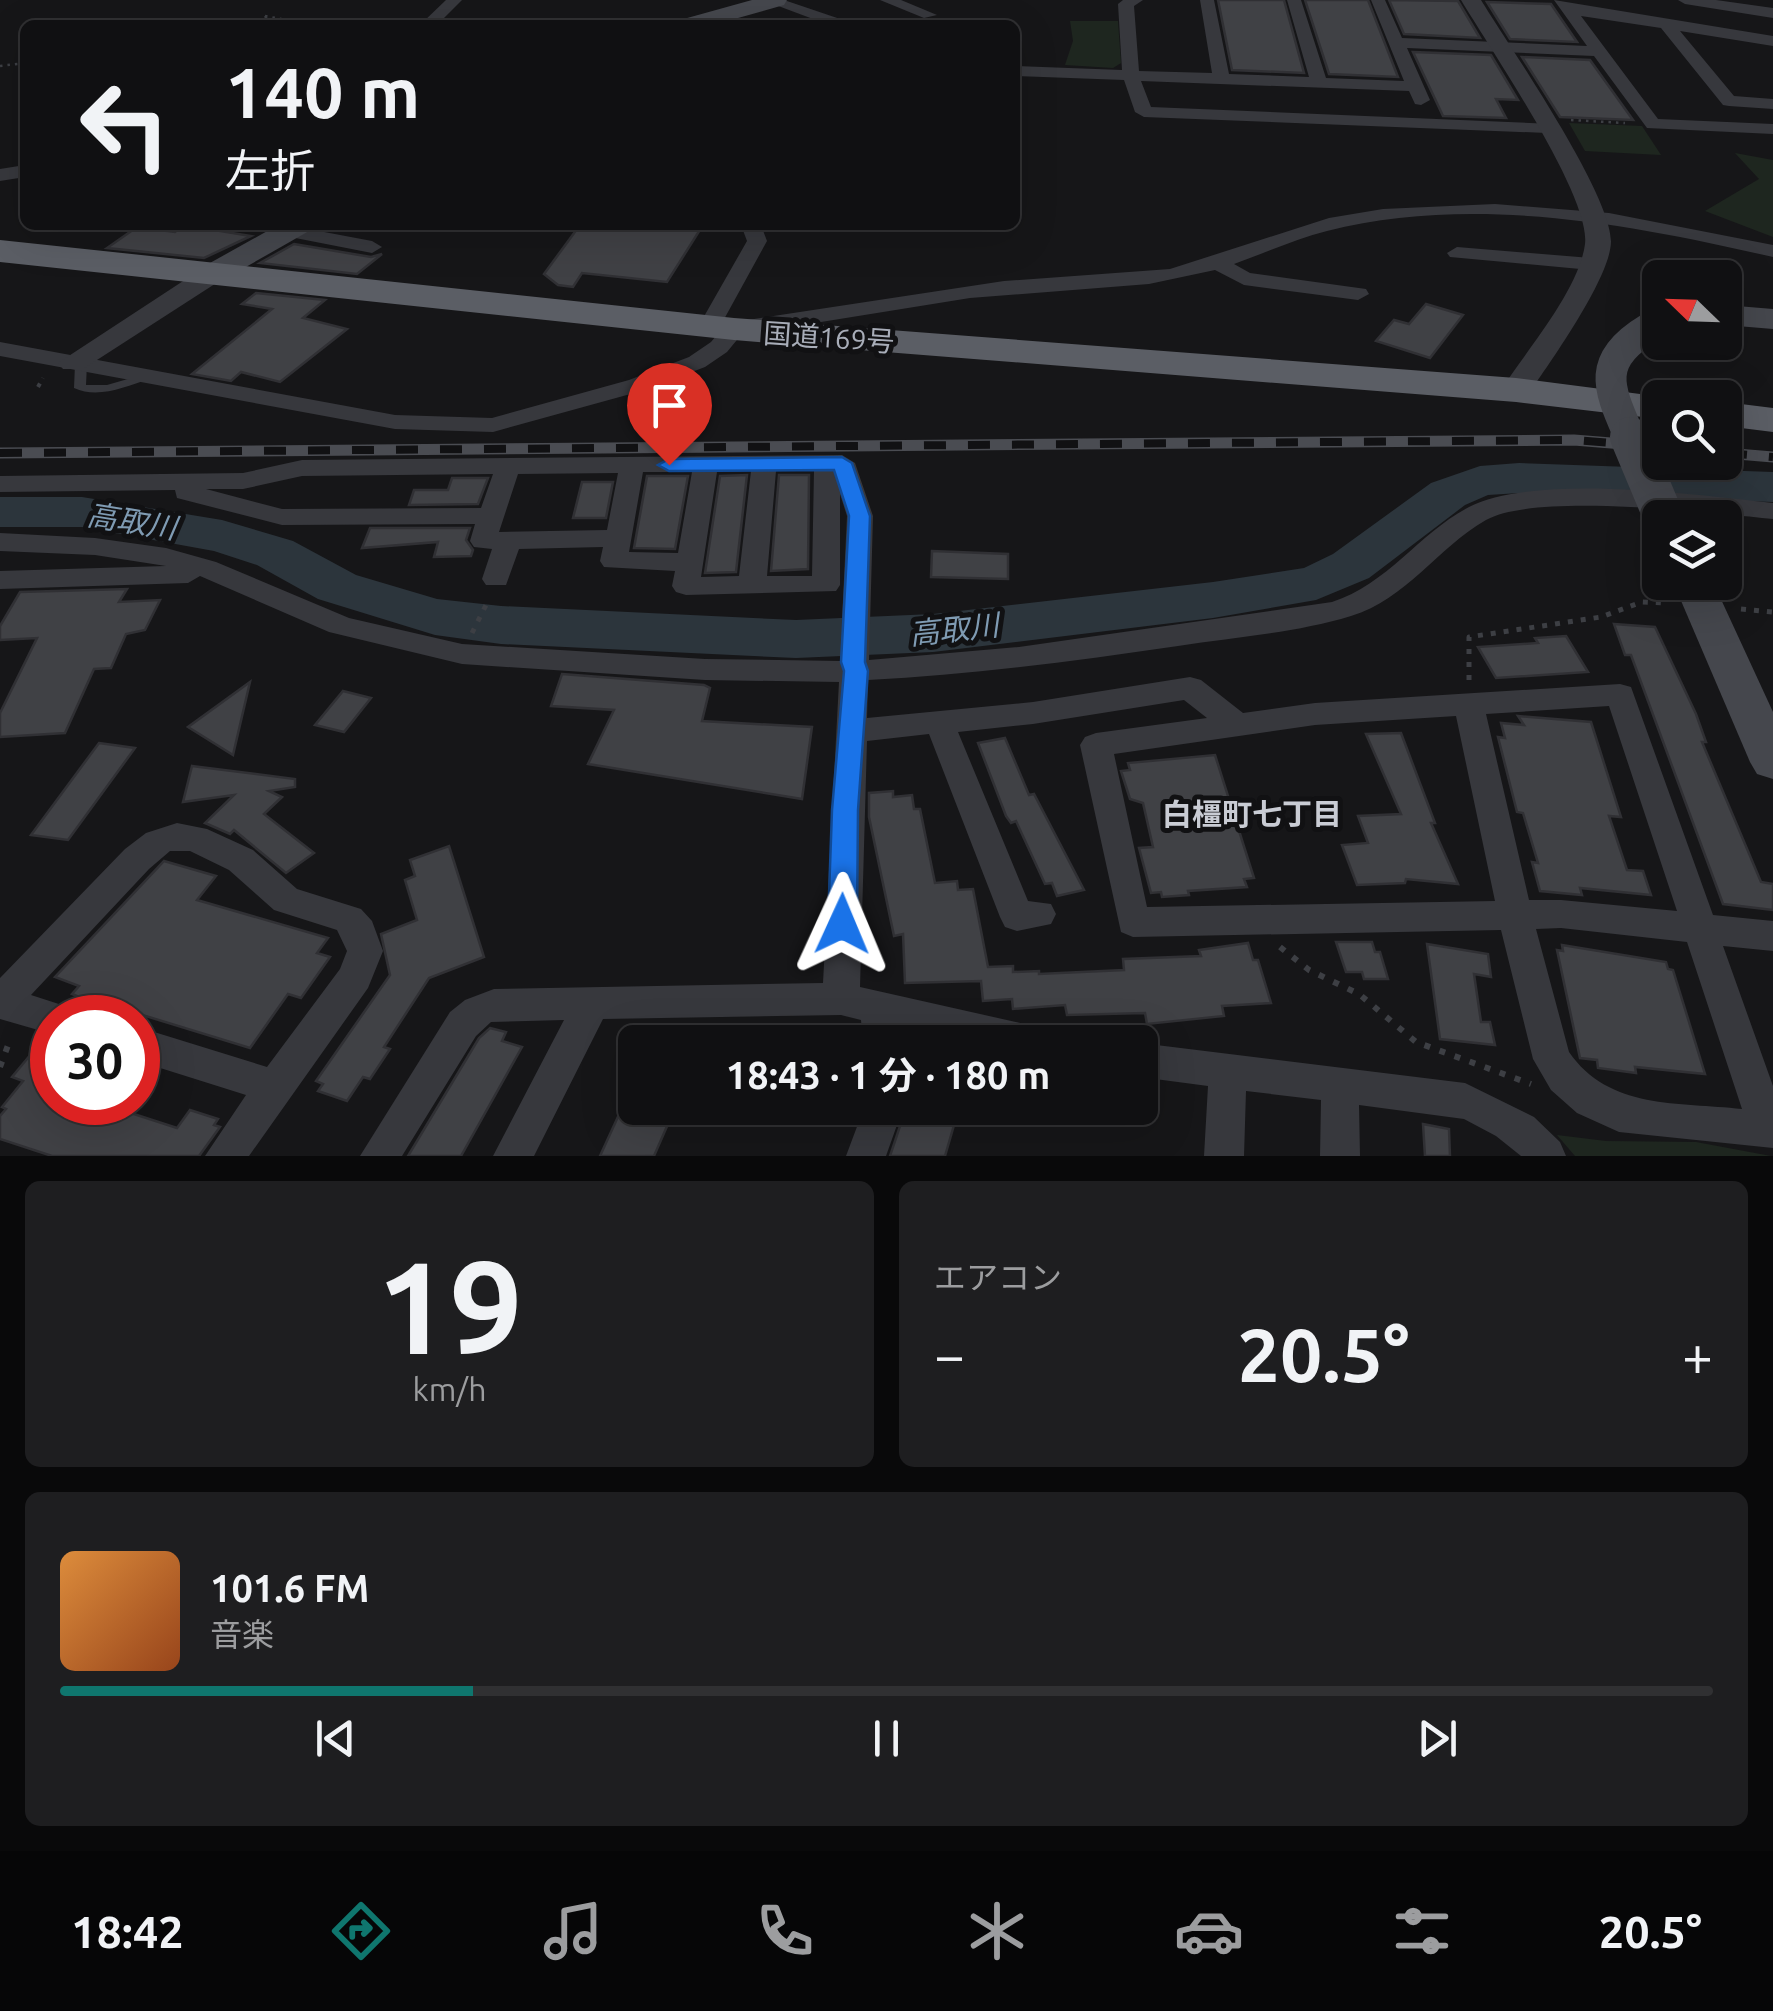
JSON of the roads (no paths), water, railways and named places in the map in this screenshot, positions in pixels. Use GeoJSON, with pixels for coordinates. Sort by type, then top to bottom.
{"type":"FeatureCollection","features":[{"type":"Feature","properties":{"kind":"highway","name":"国道169号"},"geometry":{"type":"LineString","coordinates":[[0,251],[721,328],[1516,390],[1642,405]]}},
{"type":"Feature","properties":{"kind":"highway"},"geometry":{"type":"LineString","coordinates":[[1742,416],[1773,420]]}},
{"type":"Feature","properties":{"kind":"main road"},"geometry":{"type":"LineString","coordinates":[[710,20],[774,1]]}},
{"type":"Feature","properties":{"kind":"main road"},"geometry":{"type":"LineString","coordinates":[[212,274],[289,230]]}},
{"type":"Feature","properties":{"kind":"main road"},"geometry":{"type":"LineString","coordinates":[[1742,316],[1773,319]]}},
{"type":"Feature","properties":{"kind":"main road"},"geometry":{"type":"LineString","coordinates":[[1642,335],[1616,353],[1610,369],[1610,388],[1657,500]]}},
{"type":"Feature","properties":{"kind":"main road"},"geometry":{"type":"LineString","coordinates":[[1701,600],[1773,762]]}},
{"type":"Feature","properties":{"kind":"street"},"geometry":{"type":"LineString","coordinates":[[441,20],[455,0]]}},
{"type":"Feature","properties":{"kind":"street"},"geometry":{"type":"LineString","coordinates":[[887,0],[929,15]]}},
{"type":"Feature","properties":{"kind":"street"},"geometry":{"type":"LineString","coordinates":[[1136,0],[1126,4],[1131,76],[1144,112],[1433,124],[1544,124]]}},
{"type":"Feature","properties":{"kind":"street"},"geometry":{"type":"LineString","coordinates":[[1206,0],[1221,78]]}},
{"type":"Feature","properties":{"kind":"street"},"geometry":{"type":"LineString","coordinates":[[1294,0],[1319,82]]}},
{"type":"Feature","properties":{"kind":"street"},"geometry":{"type":"LineString","coordinates":[[1378,0],[1433,124]]}},
{"type":"Feature","properties":{"kind":"street"},"geometry":{"type":"LineString","coordinates":[[1471,0],[1596,218],[1598,244],[1591,264],[1516,390]]}},
{"type":"Feature","properties":{"kind":"street"},"geometry":{"type":"LineString","coordinates":[[1685,0],[1773,12]]}},
{"type":"Feature","properties":{"kind":"street"},"geometry":{"type":"LineString","coordinates":[[774,1],[829,20]]}},
{"type":"Feature","properties":{"kind":"street"},"geometry":{"type":"LineString","coordinates":[[1566,5],[1773,41]]}},
{"type":"Feature","properties":{"kind":"street"},"geometry":{"type":"LineString","coordinates":[[1566,5],[1653,124],[1773,129]]}},
{"type":"Feature","properties":{"kind":"street"},"geometry":{"type":"LineString","coordinates":[[850,20],[862,15]]}},
{"type":"Feature","properties":{"kind":"street"},"geometry":{"type":"LineString","coordinates":[[1666,24],[1729,101],[1773,104]]}},
{"type":"Feature","properties":{"kind":"street"},"geometry":{"type":"LineString","coordinates":[[1398,43],[1598,51]]}},
{"type":"Feature","properties":{"kind":"street"},"geometry":{"type":"LineString","coordinates":[[1020,71],[1415,86]]}},
{"type":"Feature","properties":{"kind":"street"},"geometry":{"type":"LineString","coordinates":[[1449,240],[1596,218],[1666,227],[1773,251]]}},
{"type":"Feature","properties":{"kind":"street"},"geometry":{"type":"LineString","coordinates":[[721,328],[968,292],[1148,278],[1218,264],[1330,224],[1591,264]]}},
{"type":"Feature","properties":{"kind":"street"},"geometry":{"type":"LineString","coordinates":[[301,230],[372,248]]}},
{"type":"Feature","properties":{"kind":"street"},"geometry":{"type":"LineString","coordinates":[[0,349],[395,422],[493,425],[636,385],[696,362],[719,347],[721,328],[756,241],[753,230]]}},
{"type":"Feature","properties":{"kind":"street"},"geometry":{"type":"LineString","coordinates":[[1218,264],[1244,279],[1358,294]]}},
{"type":"Feature","properties":{"kind":"street"},"geometry":{"type":"LineString","coordinates":[[77,364],[212,274]]}},
{"type":"Feature","properties":{"kind":"street"},"geometry":{"type":"LineString","coordinates":[[0,484],[243,482],[302,468],[842,463],[860,516],[840,999]]}},
{"type":"Feature","properties":{"kind":"street"},"geometry":{"type":"LineString","coordinates":[[706,464],[686,586],[826,585],[827,464]]}},
{"type":"Feature","properties":{"kind":"street"},"geometry":{"type":"LineString","coordinates":[[752,585],[764,464]]}},
{"type":"Feature","properties":{"kind":"street"},"geometry":{"type":"LineString","coordinates":[[632,465],[614,561],[690,562]]}},
{"type":"Feature","properties":{"kind":"street"},"geometry":{"type":"LineString","coordinates":[[508,466],[483,542],[618,538]]}},
{"type":"Feature","properties":{"kind":"street"},"geometry":{"type":"LineString","coordinates":[[150,482],[282,518],[491,516]]}},
{"type":"Feature","properties":{"kind":"street"},"geometry":{"type":"LineString","coordinates":[[0,542],[126,548],[218,573],[320,618],[409,644],[462,654],[740,670],[1009,656],[1341,610],[1381,592],[1480,512],[1504,502],[1546,498],[1773,511]]}},
{"type":"Feature","properties":{"kind":"street"},"geometry":{"type":"LineString","coordinates":[[496,579],[508,541]]}},
{"type":"Feature","properties":{"kind":"street"},"geometry":{"type":"LineString","coordinates":[[0,607],[6,580],[218,573]]}},
{"type":"Feature","properties":{"kind":"street"},"geometry":{"type":"LineString","coordinates":[[850,731],[1033,713],[1190,688],[1237,725]]}},
{"type":"Feature","properties":{"kind":"street"},"geometry":{"type":"LineString","coordinates":[[1469,704],[1515,915],[1552,1059],[1565,1078],[1592,1100],[1618,1114],[1768,1131],[1698,928],[1620,694],[1315,714],[1096,745],[1132,922],[1268,919],[1515,915],[1561,914],[1698,928],[1773,936]]}},
{"type":"Feature","properties":{"kind":"street"},"geometry":{"type":"LineString","coordinates":[[938,722],[1017,917],[1040,914]]}},
{"type":"Feature","properties":{"kind":"street"},"geometry":{"type":"LineString","coordinates":[[30,1011],[1,1002],[137,859],[158,842],[177,836],[196,838],[241,860],[286,900],[349,919],[360,931],[365,951],[355,977],[225,1156]]}},
{"type":"Feature","properties":{"kind":"street"},"geometry":{"type":"LineString","coordinates":[[380,1156],[463,1024],[478,1011],[494,1005],[840,999],[880,1025]]}},
{"type":"Feature","properties":{"kind":"street"},"geometry":{"type":"LineString","coordinates":[[513,1156],[592,1004]]}},
{"type":"Feature","properties":{"kind":"street"},"geometry":{"type":"LineString","coordinates":[[160,1051],[275,1087]]}},
{"type":"Feature","properties":{"kind":"street"},"geometry":{"type":"LineString","coordinates":[[1158,1062],[1465,1101],[1507,1121],[1546,1156]]}},
{"type":"Feature","properties":{"kind":"street"},"geometry":{"type":"LineString","coordinates":[[1224,1156],[1228,1072]]}},
{"type":"Feature","properties":{"kind":"street"},"geometry":{"type":"LineString","coordinates":[[1340,1086],[1340,1156]]}},
{"type":"Feature","properties":{"kind":"street"},"geometry":{"type":"LineString","coordinates":[[866,1156],[878,1125]]}},
{"type":"Feature","properties":{"kind":"waterway","name":"高取川"},"geometry":{"type":"LineString","coordinates":[[0,512],[82,512],[222,536],[275,553],[337,587],[435,617],[501,625],[796,639],[933,633],[1213,600],[1316,583],[1351,566],[1448,494],[1480,481],[1519,478],[1773,487]]}},
{"type":"Feature","properties":{"kind":"railway"},"geometry":{"type":"LineString","coordinates":[[0,453],[1574,440],[1642,446]]}},
{"type":"Feature","properties":{"kind":"railway"},"geometry":{"type":"LineString","coordinates":[[1742,454],[1773,457]]}},
{"type":"Feature","properties":{"kind":"district","name":"白橿町七丁目"},"geometry":{"type":"Point","coordinates":[1252,814]}}]}
